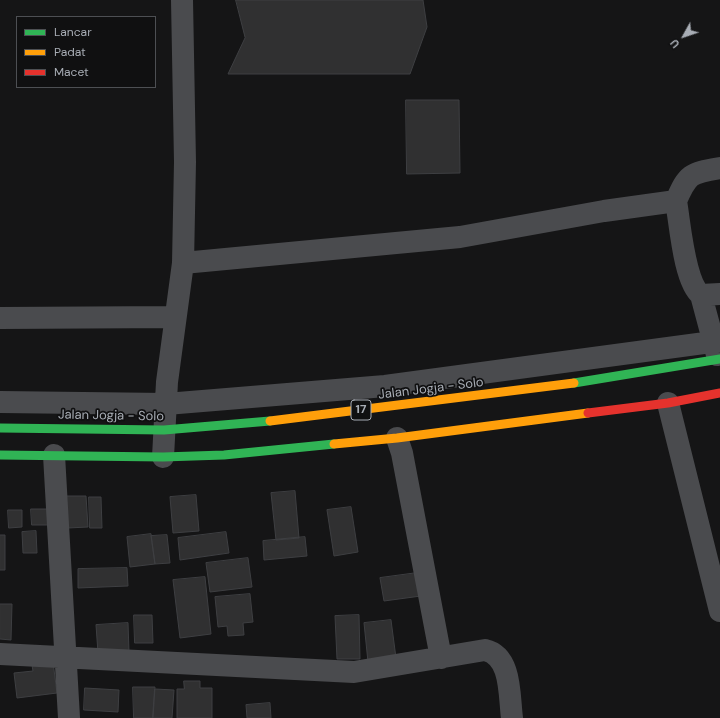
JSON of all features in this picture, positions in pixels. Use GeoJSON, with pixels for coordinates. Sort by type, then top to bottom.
{"type":"FeatureCollection","features":[{"type":"Feature","properties":{"kind":"highway","name":"Jalan Jogja - Solo"},"geometry":{"type":"LineString","coordinates":[[0,428],[164,430],[276,421],[539,389],[718,350]]}},
{"type":"Feature","properties":{"kind":"highway"},"geometry":{"type":"LineString","coordinates":[[0,455],[163,457],[224,455],[397,438],[668,403],[720,393]]}},
{"type":"Feature","properties":{"kind":"street"},"geometry":{"type":"LineString","coordinates":[[163,457],[174,317],[183,263],[185,162],[182,0]]}},
{"type":"Feature","properties":{"kind":"street"},"geometry":{"type":"LineString","coordinates":[[0,402],[166,404],[385,386],[718,350],[711,294],[694,287],[688,273],[676,201],[682,187],[694,173],[720,168]]}},
{"type":"Feature","properties":{"kind":"street"},"geometry":{"type":"LineString","coordinates":[[183,263],[460,237],[604,211],[676,201]]}},
{"type":"Feature","properties":{"kind":"street"},"geometry":{"type":"LineString","coordinates":[[0,318],[174,317]]}},
{"type":"Feature","properties":{"kind":"street"},"geometry":{"type":"LineString","coordinates":[[668,403],[720,611]]}},
{"type":"Feature","properties":{"kind":"street"},"geometry":{"type":"LineString","coordinates":[[397,438],[402,453],[441,658]]}},
{"type":"Feature","properties":{"kind":"street"},"geometry":{"type":"LineString","coordinates":[[54,455],[67,657],[69,718]]}},
{"type":"Feature","properties":{"kind":"street"},"geometry":{"type":"LineString","coordinates":[[0,654],[354,672],[485,650],[500,657],[505,669],[512,718]]}},
{"type":"Feature","properties":{"kind":"building"},"geometry":{"type":"Polygon","coordinates":[[[236,0],[423,0],[427,27],[410,74],[228,74],[245,38],[236,0]]]}},
{"type":"Feature","properties":{"kind":"building"},"geometry":{"type":"Polygon","coordinates":[[[406,100],[459,100],[460,173],[407,174],[406,100]]]}},
{"type":"Feature","properties":{"kind":"building"},"geometry":{"type":"Polygon","coordinates":[[[295,491],[299,538],[276,540],[271,493],[295,491]]]}},
{"type":"Feature","properties":{"kind":"building"},"geometry":{"type":"Polygon","coordinates":[[[196,495],[199,531],[173,533],[170,497],[196,495]]]}},
{"type":"Feature","properties":{"kind":"building"},"geometry":{"type":"Polygon","coordinates":[[[67,496],[86,496],[88,527],[68,528],[67,496]]]}},
{"type":"Feature","properties":{"kind":"building"},"geometry":{"type":"Polygon","coordinates":[[[89,497],[101,497],[102,528],[90,528],[89,497]]]}},
{"type":"Feature","properties":{"kind":"building"},"geometry":{"type":"Polygon","coordinates":[[[351,507],[358,552],[334,556],[327,510],[351,507]]]}},
{"type":"Feature","properties":{"kind":"building"},"geometry":{"type":"Polygon","coordinates":[[[31,509],[47,509],[48,525],[32,525],[31,509]]]}},
{"type":"Feature","properties":{"kind":"building"},"geometry":{"type":"Polygon","coordinates":[[[8,510],[22,510],[22,527],[9,528],[8,510]]]}},
{"type":"Feature","properties":{"kind":"building"},"geometry":{"type":"Polygon","coordinates":[[[36,531],[37,553],[23,553],[22,532],[36,531]]]}},
{"type":"Feature","properties":{"kind":"building"},"geometry":{"type":"Polygon","coordinates":[[[226,532],[229,553],[180,560],[178,538],[226,532]]]}},
{"type":"Feature","properties":{"kind":"building"},"geometry":{"type":"Polygon","coordinates":[[[151,534],[155,564],[130,567],[127,537],[151,534]]]}},
{"type":"Feature","properties":{"kind":"building"},"geometry":{"type":"Polygon","coordinates":[[[0,535],[5,535],[5,570],[0,570],[0,535]]]}},
{"type":"Feature","properties":{"kind":"building"},"geometry":{"type":"Polygon","coordinates":[[[167,535],[170,563],[155,564],[151,536],[167,535]]]}},
{"type":"Feature","properties":{"kind":"building"},"geometry":{"type":"Polygon","coordinates":[[[305,537],[307,556],[264,560],[263,541],[305,537]]]}},
{"type":"Feature","properties":{"kind":"building"},"geometry":{"type":"Polygon","coordinates":[[[248,558],[252,587],[210,592],[206,563],[248,558]]]}},
{"type":"Feature","properties":{"kind":"building"},"geometry":{"type":"Polygon","coordinates":[[[127,568],[128,586],[78,588],[78,569],[127,568]]]}},
{"type":"Feature","properties":{"kind":"building"},"geometry":{"type":"Polygon","coordinates":[[[417,573],[421,596],[384,601],[380,578],[417,573]]]}},
{"type":"Feature","properties":{"kind":"building"},"geometry":{"type":"Polygon","coordinates":[[[205,577],[211,634],[180,638],[173,580],[205,577]]]}},
{"type":"Feature","properties":{"kind":"building"},"geometry":{"type":"Polygon","coordinates":[[[250,594],[253,622],[243,623],[244,635],[228,636],[227,626],[218,627],[215,597],[250,594]]]}},
{"type":"Feature","properties":{"kind":"building"},"geometry":{"type":"Polygon","coordinates":[[[0,604],[12,604],[11,640],[0,639],[0,604]]]}},
{"type":"Feature","properties":{"kind":"building"},"geometry":{"type":"Polygon","coordinates":[[[134,615],[152,615],[153,643],[135,643],[134,615]]]}},
{"type":"Feature","properties":{"kind":"building"},"geometry":{"type":"Polygon","coordinates":[[[359,615],[360,659],[337,659],[335,616],[359,615]]]}},
{"type":"Feature","properties":{"kind":"building"},"geometry":{"type":"Polygon","coordinates":[[[391,620],[396,658],[368,662],[364,623],[391,620]]]}},
{"type":"Feature","properties":{"kind":"building"},"geometry":{"type":"Polygon","coordinates":[[[128,623],[129,652],[98,653],[96,625],[128,623]]]}},
{"type":"Feature","properties":{"kind":"building"},"geometry":{"type":"Polygon","coordinates":[[[53,662],[57,693],[17,698],[14,673],[33,671],[32,665],[53,662]]]}},
{"type":"Feature","properties":{"kind":"building"},"geometry":{"type":"Polygon","coordinates":[[[184,681],[200,681],[200,688],[212,688],[212,718],[177,718],[177,689],[184,689],[184,681]]]}},
{"type":"Feature","properties":{"kind":"building"},"geometry":{"type":"Polygon","coordinates":[[[133,687],[155,687],[153,718],[134,718],[133,687]]]}},
{"type":"Feature","properties":{"kind":"building"},"geometry":{"type":"Polygon","coordinates":[[[85,688],[119,690],[118,712],[84,710],[85,688]]]}},
{"type":"Feature","properties":{"kind":"building"},"geometry":{"type":"Polygon","coordinates":[[[155,689],[174,690],[172,718],[153,718],[155,689]]]}},
{"type":"Feature","properties":{"kind":"building"},"geometry":{"type":"Polygon","coordinates":[[[270,703],[271,718],[247,718],[246,705],[270,703]]]}},
{"type":"Feature","properties":{"kind":"traffic: fast"},"geometry":{"type":"LineString","coordinates":[[574,383],[720,359]]}},
{"type":"Feature","properties":{"kind":"traffic: fast"},"geometry":{"type":"LineString","coordinates":[[0,428],[164,430],[270,421]]}},
{"type":"Feature","properties":{"kind":"traffic: fast"},"geometry":{"type":"LineString","coordinates":[[0,455],[163,457],[224,455],[334,444]]}},
{"type":"Feature","properties":{"kind":"traffic: slow"},"geometry":{"type":"LineString","coordinates":[[270,421],[574,383]]}},
{"type":"Feature","properties":{"kind":"traffic: slow"},"geometry":{"type":"LineString","coordinates":[[334,444],[397,438],[588,413]]}},
{"type":"Feature","properties":{"kind":"traffic: jam"},"geometry":{"type":"LineString","coordinates":[[588,413],[668,403],[720,393]]}}]}
